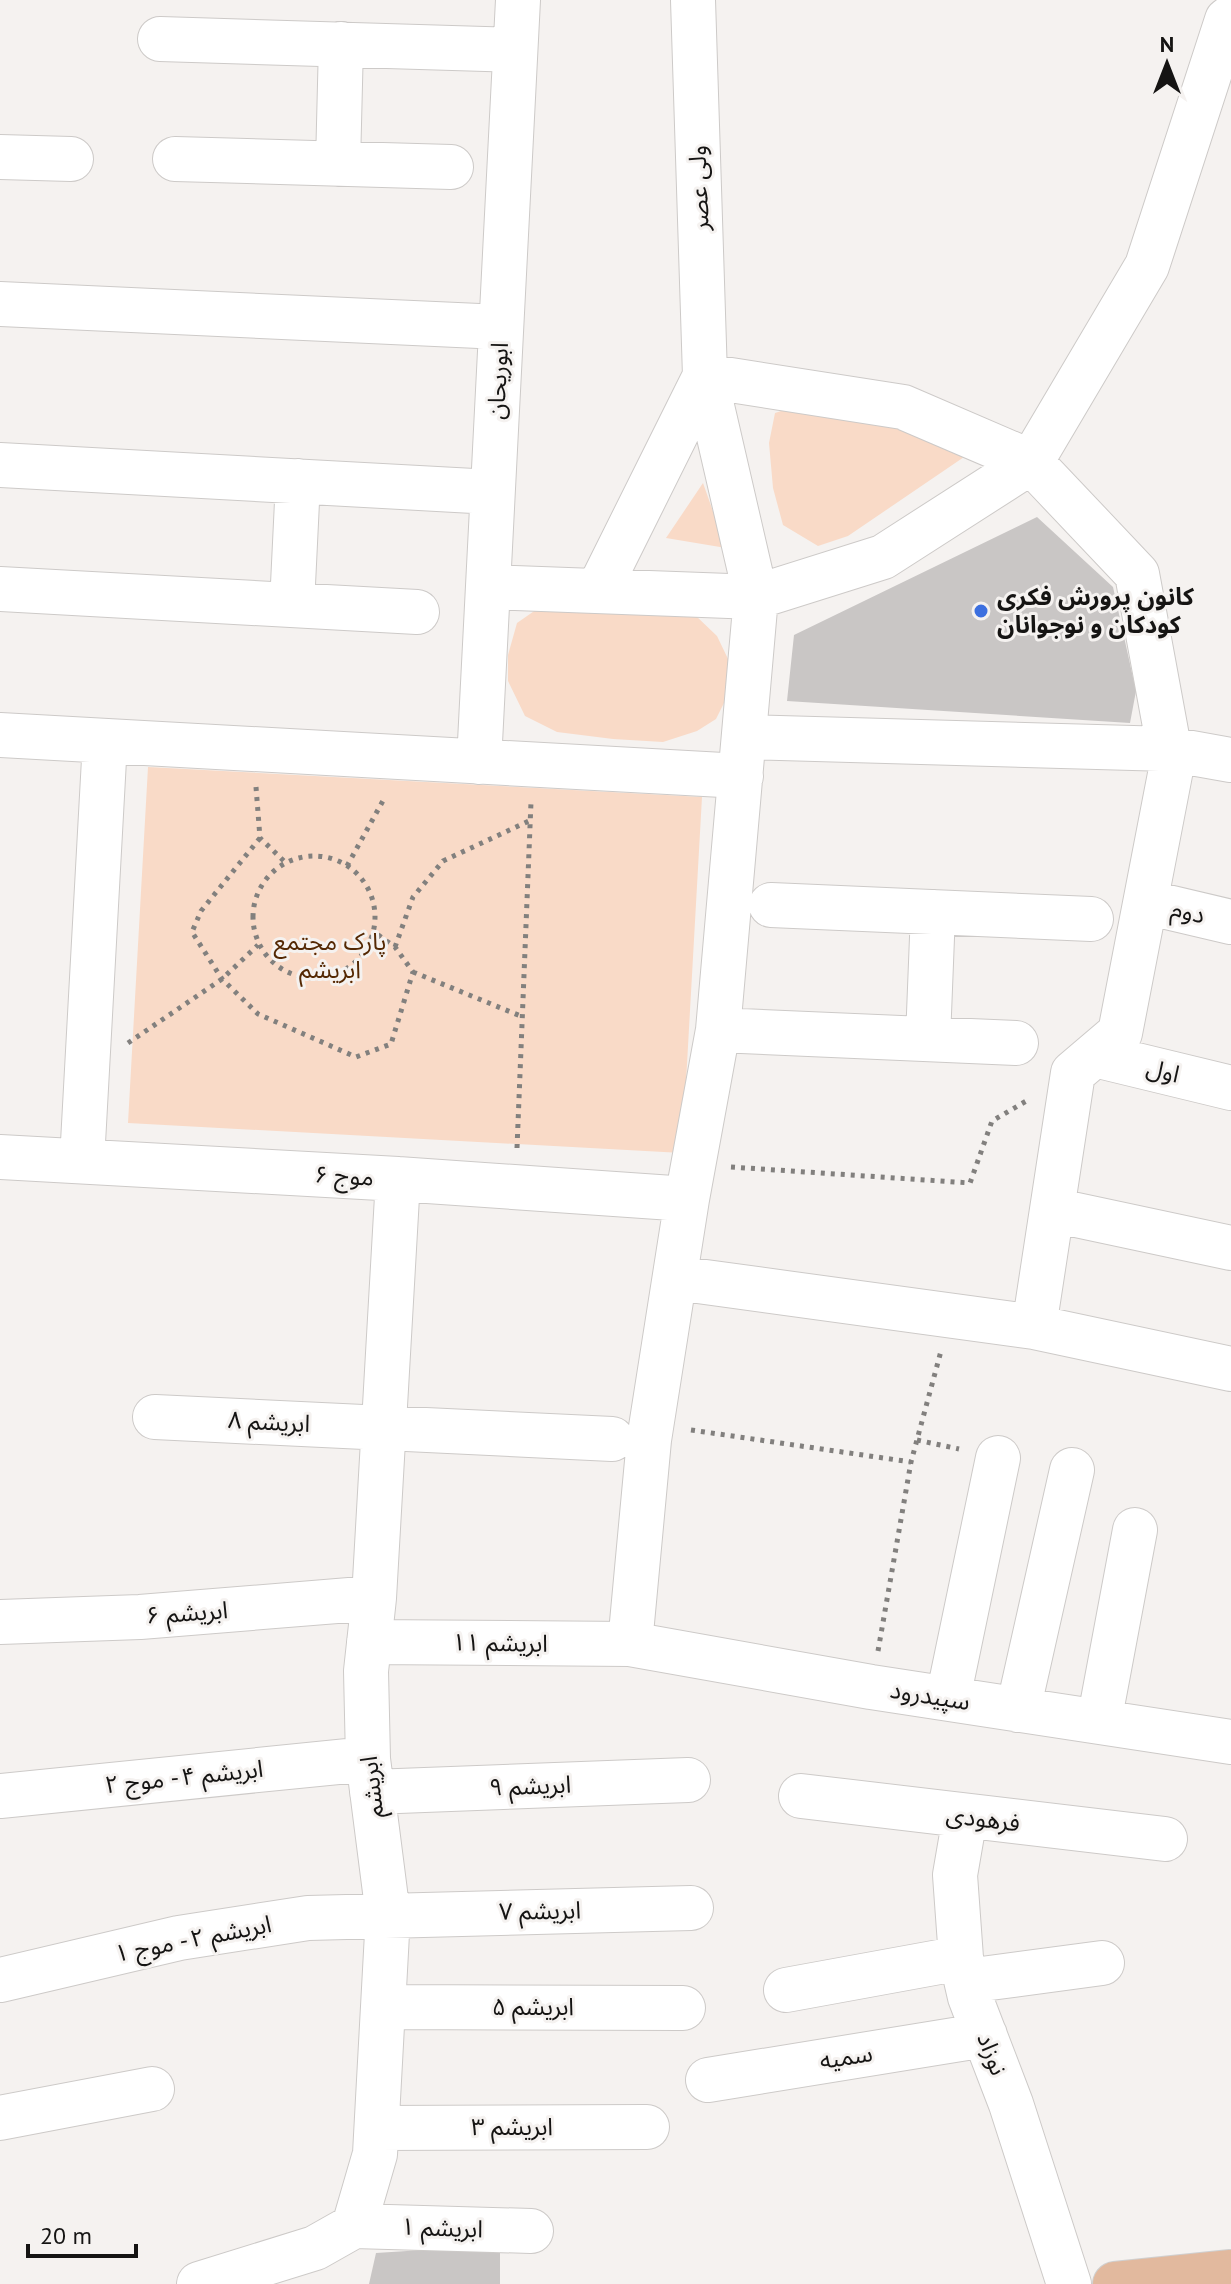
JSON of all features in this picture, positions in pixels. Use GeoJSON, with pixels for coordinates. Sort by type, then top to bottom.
{"type":"FeatureCollection","features":[{"type":"Feature","properties":{"kind":"main road"},"geometry":{"type":"LineString","coordinates":[[1115,2284],[1231,2272]]}},
{"type":"Feature","properties":{"kind":"street","name":"ابوریحان"},"geometry":{"type":"LineString","coordinates":[[479,762],[518,0]]}},
{"type":"Feature","properties":{"kind":"street","name":"ولی عصر"},"geometry":{"type":"LineString","coordinates":[[630,1644],[652,1424],[718,1030],[756,597],[705,376],[693,0]]}},
{"type":"Feature","properties":{"kind":"street"},"geometry":{"type":"LineString","coordinates":[[488,587],[756,597],[883,557],[1031,462],[1147,266],[1227,20],[1231,17]]}},
{"type":"Feature","properties":{"kind":"street"},"geometry":{"type":"LineString","coordinates":[[160,39],[515,50]]}},
{"type":"Feature","properties":{"kind":"street"},"geometry":{"type":"LineString","coordinates":[[338,164],[341,44]]}},
{"type":"Feature","properties":{"kind":"street"},"geometry":{"type":"LineString","coordinates":[[0,157],[71,159]]}},
{"type":"Feature","properties":{"kind":"street"},"geometry":{"type":"LineString","coordinates":[[175,159],[451,167]]}},
{"type":"Feature","properties":{"kind":"street"},"geometry":{"type":"LineString","coordinates":[[0,304],[501,327]]}},
{"type":"Feature","properties":{"kind":"street"},"geometry":{"type":"LineString","coordinates":[[598,591],[705,376],[903,407],[1031,462],[1137,574],[1172,764],[1120,1033],[1084,1064],[1053,1210],[1034,1327]]}},
{"type":"Feature","properties":{"kind":"street"},"geometry":{"type":"LineString","coordinates":[[0,465],[492,492]]}},
{"type":"Feature","properties":{"kind":"street"},"geometry":{"type":"LineString","coordinates":[[292,605],[298,481]]}},
{"type":"Feature","properties":{"kind":"street"},"geometry":{"type":"LineString","coordinates":[[0,589],[417,612]]}},
{"type":"Feature","properties":{"kind":"street"},"geometry":{"type":"LineString","coordinates":[[0,735],[533,765],[742,756],[1169,749],[1231,760]]}},
{"type":"Feature","properties":{"kind":"street"},"geometry":{"type":"LineString","coordinates":[[82,1161],[105,741]]}},
{"type":"Feature","properties":{"kind":"street","name":"دوم"},"geometry":{"type":"LineString","coordinates":[[1146,902],[1231,922]]}},
{"type":"Feature","properties":{"kind":"street"},"geometry":{"type":"LineString","coordinates":[[771,905],[1091,919]]}},
{"type":"Feature","properties":{"kind":"street"},"geometry":{"type":"LineString","coordinates":[[928,1039],[933,912]]}},
{"type":"Feature","properties":{"kind":"street"},"geometry":{"type":"LineString","coordinates":[[718,1030],[1016,1043]]}},
{"type":"Feature","properties":{"kind":"street","name":"اول"},"geometry":{"type":"LineString","coordinates":[[1084,1064],[1231,1088]]}},
{"type":"Feature","properties":{"kind":"street","name":"موج ۶"},"geometry":{"type":"LineString","coordinates":[[0,1157],[398,1179],[515,1189],[691,1182]]}},
{"type":"Feature","properties":{"kind":"street","name":"ابریشم"},"geometry":{"type":"LineString","coordinates":[[354,2226],[375,2154],[388,1915],[370,1776],[366,1671],[374,1598],[398,1179]]}},
{"type":"Feature","properties":{"kind":"street"},"geometry":{"type":"LineString","coordinates":[[1053,1210],[1231,1248]]}},
{"type":"Feature","properties":{"kind":"street"},"geometry":{"type":"LineString","coordinates":[[676,1278],[1034,1327],[1231,1369]]}},
{"type":"Feature","properties":{"kind":"street","name":"ابریشم ۸"},"geometry":{"type":"LineString","coordinates":[[155,1417],[612,1439]]}},
{"type":"Feature","properties":{"kind":"street"},"geometry":{"type":"LineString","coordinates":[[948,1698],[998,1458]]}},
{"type":"Feature","properties":{"kind":"street"},"geometry":{"type":"LineString","coordinates":[[1018,1710],[1072,1470]]}},
{"type":"Feature","properties":{"kind":"street"},"geometry":{"type":"LineString","coordinates":[[1099,1722],[1135,1530]]}},
{"type":"Feature","properties":{"kind":"street","name":"ابریشم ۶"},"geometry":{"type":"LineString","coordinates":[[0,1622],[140,1617],[374,1598]]}},
{"type":"Feature","properties":{"kind":"street","name":"ابریشم ۱۱"},"geometry":{"type":"LineString","coordinates":[[369,1642],[630,1644]]}},
{"type":"Feature","properties":{"kind":"street","name":"سپیدرود"},"geometry":{"type":"LineString","coordinates":[[630,1644],[871,1687],[1231,1742]]}},
{"type":"Feature","properties":{"kind":"street","name":"ابریشم ۹"},"geometry":{"type":"LineString","coordinates":[[370,1776],[688,1780]]}},
{"type":"Feature","properties":{"kind":"street","name":"ابریشم ۴ - موج ۲"},"geometry":{"type":"LineString","coordinates":[[0,1796],[370,1776]]}},
{"type":"Feature","properties":{"kind":"street","name":"فرهودی"},"geometry":{"type":"LineString","coordinates":[[801,1796],[1165,1839]]}},
{"type":"Feature","properties":{"kind":"street","name":"نوزاد"},"geometry":{"type":"LineString","coordinates":[[965,1817],[955,1875],[964,1970],[970,1997],[1011,2104],[1069,2284]]}},
{"type":"Feature","properties":{"kind":"street","name":"ابریشم ۷"},"geometry":{"type":"LineString","coordinates":[[388,1915],[691,1908]]}},
{"type":"Feature","properties":{"kind":"street","name":"ابریشم ۲ - موج ۱"},"geometry":{"type":"LineString","coordinates":[[0,1980],[179,1938],[308,1918],[388,1915]]}},
{"type":"Feature","properties":{"kind":"street"},"geometry":{"type":"LineString","coordinates":[[786,1990],[964,1970],[1102,1963]]}},
{"type":"Feature","properties":{"kind":"street","name":"ابریشم ۵"},"geometry":{"type":"LineString","coordinates":[[384,2007],[683,2008]]}},
{"type":"Feature","properties":{"kind":"street","name":"سمیه"},"geometry":{"type":"LineString","coordinates":[[708,2080],[985,2035]]}},
{"type":"Feature","properties":{"kind":"street"},"geometry":{"type":"LineString","coordinates":[[0,2118],[152,2089]]}},
{"type":"Feature","properties":{"kind":"street","name":"ابریشم ۳"},"geometry":{"type":"LineString","coordinates":[[377,2128],[647,2127]]}},
{"type":"Feature","properties":{"kind":"street"},"geometry":{"type":"LineString","coordinates":[[199,2284],[315,2248],[354,2226]]}},
{"type":"Feature","properties":{"kind":"street","name":"ابریشم ۱"},"geometry":{"type":"LineString","coordinates":[[354,2226],[531,2231]]}},
{"type":"Feature","properties":{"kind":"path"},"geometry":{"type":"LineString","coordinates":[[254,749],[260,838],[286,863]]}},
{"type":"Feature","properties":{"kind":"path"},"geometry":{"type":"LineString","coordinates":[[347,866],[407,758]]}},
{"type":"Feature","properties":{"kind":"path"},"geometry":{"type":"LineString","coordinates":[[515,1189],[533,765]]}},
{"type":"Feature","properties":{"kind":"path"},"geometry":{"type":"LineString","coordinates":[[395,947],[413,897],[443,861],[531,820]]}},
{"type":"Feature","properties":{"kind":"path"},"geometry":{"type":"LineString","coordinates":[[260,838],[201,911],[192,932],[222,979],[258,1014],[356,1057],[391,1044],[413,972]]}},
{"type":"Feature","properties":{"kind":"path"},"geometry":{"type":"LineString","coordinates":[[307,855],[336,859],[347,866],[361,875],[374,902],[374,932],[361,958],[336,975],[306,978],[278,968],[258,945],[252,916],[259,887],[278,865],[307,855]]}},
{"type":"Feature","properties":{"kind":"path"},"geometry":{"type":"LineString","coordinates":[[374,932],[395,947],[413,972],[523,1017]]}},
{"type":"Feature","properties":{"kind":"path"},"geometry":{"type":"LineString","coordinates":[[87,1071],[222,979],[258,945]]}},
{"type":"Feature","properties":{"kind":"path"},"geometry":{"type":"LineString","coordinates":[[691,1182],[970,1183],[992,1121],[1084,1064]]}},
{"type":"Feature","properties":{"kind":"path"},"geometry":{"type":"LineString","coordinates":[[871,1687],[911,1462],[951,1316]]}},
{"type":"Feature","properties":{"kind":"path"},"geometry":{"type":"LineString","coordinates":[[652,1424],[911,1462]]}},
{"type":"Feature","properties":{"kind":"green space"},"geometry":{"type":"Polygon","coordinates":[[[808,402],[887,415],[967,455],[848,536],[818,546],[783,525],[773,488],[769,443],[775,413],[808,402]]]}},
{"type":"Feature","properties":{"kind":"green space"},"geometry":{"type":"Polygon","coordinates":[[[703,483],[726,548],[666,538],[703,483]]]}},
{"type":"Feature","properties":{"kind":"green space"},"geometry":{"type":"Polygon","coordinates":[[[540,607],[695,615],[717,636],[729,661],[729,693],[716,719],[697,731],[663,742],[557,732],[525,716],[508,681],[508,655],[517,623],[540,607]]]}},
{"type":"Feature","properties":{"kind":"green space","name":"پارک مجتمع ابریشم"},"geometry":{"type":"Polygon","coordinates":[[[148,767],[702,797],[682,1153],[128,1123],[148,767]]]}},
{"type":"Feature","properties":{"kind":"building","name":"کانون پرورش فکری کودکان و نوجوانان"},"geometry":{"type":"Polygon","coordinates":[[[1037,517],[1113,587],[1136,691],[1130,723],[787,701],[794,635],[1037,517]]]}},
{"type":"Feature","properties":{"kind":"building"},"geometry":{"type":"Polygon","coordinates":[[[500,2245],[500,2284],[369,2284],[376,2253],[500,2245]]]}},
{"type":"Feature","properties":{"kind":"place","name":"کانون پرورش فکری کودکان و نوجوانان"},"geometry":{"type":"Point","coordinates":[981,611]}}]}
